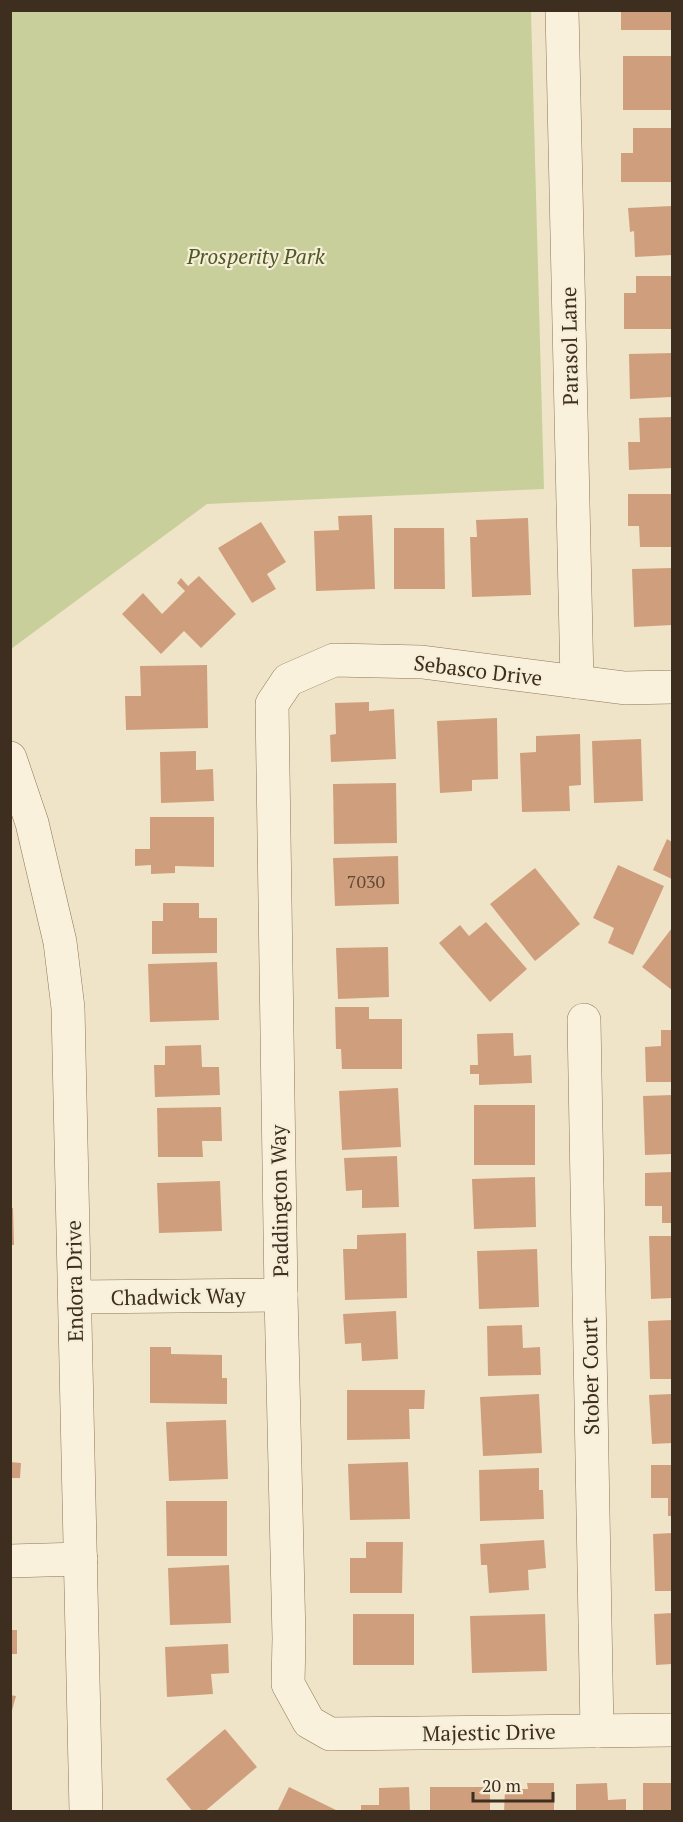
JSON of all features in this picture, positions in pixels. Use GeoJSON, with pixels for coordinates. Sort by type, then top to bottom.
{"type":"FeatureCollection","features":[{"type":"Feature","properties":{"kind":"street","name":"Parasol Lane"},"geometry":{"type":"LineString","coordinates":[[562,10],[577,682]]}},
{"type":"Feature","properties":{"kind":"street","name":"Sebasco Drive"},"geometry":{"type":"LineString","coordinates":[[288,680],[334,660],[422,662],[625,688],[672,687]]}},
{"type":"Feature","properties":{"kind":"street","name":"Paddington Way"},"geometry":{"type":"LineString","coordinates":[[288,680],[272,704],[280,1295],[289,1638],[288,1683],[309,1722]]}},
{"type":"Feature","properties":{"kind":"street","name":"Endora Drive"},"geometry":{"type":"LineString","coordinates":[[10,758],[32,823],[62,953],[68,1008],[86,1812]]}},
{"type":"Feature","properties":{"kind":"street","name":"Stober Court"},"geometry":{"type":"LineString","coordinates":[[584,1020],[597,1731]]}},
{"type":"Feature","properties":{"kind":"street","name":"Chadwick Way"},"geometry":{"type":"LineString","coordinates":[[75,1297],[280,1295]]}},
{"type":"Feature","properties":{"kind":"street"},"geometry":{"type":"LineString","coordinates":[[10,1561],[81,1559]]}},
{"type":"Feature","properties":{"kind":"street","name":"Majestic Drive"},"geometry":{"type":"LineString","coordinates":[[309,1722],[330,1734],[672,1730]]}},
{"type":"Feature","properties":{"kind":"green space","name":"Prosperity Park"},"geometry":{"type":"Polygon","coordinates":[[[11,10],[531,11],[544,489],[207,504],[11,649],[11,10]]]}},
{"type":"Feature","properties":{"kind":"building"},"geometry":{"type":"Polygon","coordinates":[[[621,10],[672,10],[672,30],[621,30],[621,10]]]}},
{"type":"Feature","properties":{"kind":"building"},"geometry":{"type":"Polygon","coordinates":[[[623,56],[672,56],[672,110],[623,110],[623,56]]]}},
{"type":"Feature","properties":{"kind":"building"},"geometry":{"type":"Polygon","coordinates":[[[633,128],[672,128],[672,182],[621,182],[621,153],[633,153],[633,128]]]}},
{"type":"Feature","properties":{"kind":"building"},"geometry":{"type":"Polygon","coordinates":[[[672,206],[672,255],[635,257],[634,231],[630,232],[628,208],[672,206]]]}},
{"type":"Feature","properties":{"kind":"building"},"geometry":{"type":"Polygon","coordinates":[[[636,276],[672,276],[672,329],[624,329],[624,293],[636,293],[636,276]]]}},
{"type":"Feature","properties":{"kind":"building"},"geometry":{"type":"Polygon","coordinates":[[[672,353],[672,397],[630,399],[629,354],[672,353]]]}},
{"type":"Feature","properties":{"kind":"building"},"geometry":{"type":"Polygon","coordinates":[[[672,417],[672,468],[629,470],[628,442],[640,442],[639,418],[672,417]]]}},
{"type":"Feature","properties":{"kind":"building"},"geometry":{"type":"Polygon","coordinates":[[[628,494],[672,494],[672,547],[640,547],[639,526],[628,526],[628,494]]]}},
{"type":"Feature","properties":{"kind":"building"},"geometry":{"type":"Polygon","coordinates":[[[372,515],[375,589],[316,591],[314,531],[339,530],[338,516],[372,515]]]}},
{"type":"Feature","properties":{"kind":"building"},"geometry":{"type":"Polygon","coordinates":[[[528,518],[531,595],[472,597],[470,537],[477,537],[476,520],[528,518]]]}},
{"type":"Feature","properties":{"kind":"building"},"geometry":{"type":"Polygon","coordinates":[[[261,522],[286,562],[267,574],[276,589],[252,603],[218,548],[261,522]]]}},
{"type":"Feature","properties":{"kind":"building"},"geometry":{"type":"Polygon","coordinates":[[[394,528],[444,528],[445,589],[394,589],[394,528]]]}},
{"type":"Feature","properties":{"kind":"building"},"geometry":{"type":"Polygon","coordinates":[[[672,568],[672,625],[634,627],[632,569],[672,568]]]}},
{"type":"Feature","properties":{"kind":"building"},"geometry":{"type":"Polygon","coordinates":[[[199,576],[236,614],[201,648],[184,631],[161,654],[122,614],[143,593],[162,614],[185,591],[177,583],[181,578],[188,586],[199,576]]]}},
{"type":"Feature","properties":{"kind":"building"},"geometry":{"type":"Polygon","coordinates":[[[207,665],[208,728],[126,730],[125,696],[141,696],[140,666],[207,665]]]}},
{"type":"Feature","properties":{"kind":"building"},"geometry":{"type":"Polygon","coordinates":[[[369,702],[369,711],[394,709],[396,759],[331,762],[330,735],[336,734],[335,703],[369,702]]]}},
{"type":"Feature","properties":{"kind":"building"},"geometry":{"type":"Polygon","coordinates":[[[497,718],[498,779],[472,780],[472,791],[440,793],[437,721],[497,718]]]}},
{"type":"Feature","properties":{"kind":"building"},"geometry":{"type":"Polygon","coordinates":[[[580,734],[581,785],[569,786],[570,811],[522,812],[520,753],[536,752],[536,736],[580,734]]]}},
{"type":"Feature","properties":{"kind":"building"},"geometry":{"type":"Polygon","coordinates":[[[641,739],[643,801],[594,803],[592,741],[641,739]]]}},
{"type":"Feature","properties":{"kind":"building"},"geometry":{"type":"Polygon","coordinates":[[[196,751],[196,770],[213,769],[214,801],[161,803],[160,752],[196,751]]]}},
{"type":"Feature","properties":{"kind":"building"},"geometry":{"type":"Polygon","coordinates":[[[396,783],[397,843],[334,844],[333,784],[396,783]]]}},
{"type":"Feature","properties":{"kind":"building"},"geometry":{"type":"Polygon","coordinates":[[[150,817],[214,817],[214,867],[175,866],[175,873],[151,874],[151,865],[135,866],[135,849],[150,849],[150,817]]]}},
{"type":"Feature","properties":{"kind":"building"},"geometry":{"type":"Polygon","coordinates":[[[667,839],[672,842],[672,879],[653,870],[667,839]]]}},
{"type":"Feature","properties":{"kind":"building"},"geometry":{"type":"Polygon","coordinates":[[[398,856],[399,904],[335,906],[333,858],[398,856]]]}},
{"type":"Feature","properties":{"kind":"building"},"geometry":{"type":"Polygon","coordinates":[[[618,865],[664,886],[633,955],[608,943],[614,928],[593,918],[618,865]]]}},
{"type":"Feature","properties":{"kind":"building"},"geometry":{"type":"Polygon","coordinates":[[[535,868],[580,924],[535,961],[490,904],[535,868]]]}},
{"type":"Feature","properties":{"kind":"building"},"geometry":{"type":"Polygon","coordinates":[[[163,903],[199,903],[199,918],[217,918],[217,953],[152,954],[152,921],[163,921],[163,903]]]}},
{"type":"Feature","properties":{"kind":"building"},"geometry":{"type":"Polygon","coordinates":[[[486,922],[527,969],[490,1002],[439,943],[460,925],[469,936],[486,922]]]}},
{"type":"Feature","properties":{"kind":"building"},"geometry":{"type":"Polygon","coordinates":[[[672,928],[672,990],[642,967],[672,928]]]}},
{"type":"Feature","properties":{"kind":"building"},"geometry":{"type":"Polygon","coordinates":[[[388,947],[389,997],[338,999],[336,948],[388,947]]]}},
{"type":"Feature","properties":{"kind":"building"},"geometry":{"type":"Polygon","coordinates":[[[217,962],[219,1020],[150,1022],[148,964],[217,962]]]}},
{"type":"Feature","properties":{"kind":"building"},"geometry":{"type":"Polygon","coordinates":[[[335,1007],[369,1007],[369,1019],[402,1019],[402,1069],[342,1069],[341,1049],[336,1049],[335,1007]]]}},
{"type":"Feature","properties":{"kind":"building"},"geometry":{"type":"Polygon","coordinates":[[[661,1030],[672,1030],[672,1082],[646,1082],[645,1047],[661,1046],[661,1030]]]}},
{"type":"Feature","properties":{"kind":"building"},"geometry":{"type":"Polygon","coordinates":[[[513,1033],[514,1056],[531,1055],[532,1083],[479,1085],[479,1074],[470,1074],[470,1065],[478,1065],[477,1034],[513,1033]]]}},
{"type":"Feature","properties":{"kind":"building"},"geometry":{"type":"Polygon","coordinates":[[[201,1045],[202,1067],[219,1067],[220,1095],[155,1097],[154,1065],[165,1065],[165,1046],[201,1045]]]}},
{"type":"Feature","properties":{"kind":"building"},"geometry":{"type":"Polygon","coordinates":[[[398,1088],[401,1147],[342,1150],[339,1091],[398,1088]]]}},
{"type":"Feature","properties":{"kind":"building"},"geometry":{"type":"Polygon","coordinates":[[[672,1095],[672,1154],[645,1155],[643,1096],[672,1095]]]}},
{"type":"Feature","properties":{"kind":"building"},"geometry":{"type":"Polygon","coordinates":[[[474,1105],[535,1105],[535,1165],[474,1165],[474,1105]]]}},
{"type":"Feature","properties":{"kind":"building"},"geometry":{"type":"Polygon","coordinates":[[[221,1107],[222,1141],[202,1141],[203,1157],[158,1157],[157,1108],[221,1107]]]}},
{"type":"Feature","properties":{"kind":"building"},"geometry":{"type":"Polygon","coordinates":[[[397,1156],[399,1207],[362,1208],[362,1190],[346,1191],[344,1158],[397,1156]]]}},
{"type":"Feature","properties":{"kind":"building"},"geometry":{"type":"Polygon","coordinates":[[[672,1172],[672,1223],[662,1223],[662,1206],[645,1206],[645,1173],[672,1172]]]}},
{"type":"Feature","properties":{"kind":"building"},"geometry":{"type":"Polygon","coordinates":[[[535,1177],[536,1227],[474,1229],[472,1179],[535,1177]]]}},
{"type":"Feature","properties":{"kind":"building"},"geometry":{"type":"Polygon","coordinates":[[[220,1181],[222,1231],[159,1233],[157,1183],[220,1181]]]}},
{"type":"Feature","properties":{"kind":"building"},"geometry":{"type":"Polygon","coordinates":[[[10,1208],[13,1208],[14,1245],[10,1245],[10,1208]]]}},
{"type":"Feature","properties":{"kind":"building"},"geometry":{"type":"Polygon","coordinates":[[[406,1233],[407,1298],[345,1300],[343,1249],[357,1249],[357,1235],[406,1233]]]}},
{"type":"Feature","properties":{"kind":"building"},"geometry":{"type":"Polygon","coordinates":[[[649,1236],[672,1236],[672,1298],[651,1299],[649,1236]]]}},
{"type":"Feature","properties":{"kind":"building"},"geometry":{"type":"Polygon","coordinates":[[[537,1249],[539,1307],[479,1309],[477,1251],[537,1249]]]}},
{"type":"Feature","properties":{"kind":"building"},"geometry":{"type":"Polygon","coordinates":[[[396,1311],[398,1359],[362,1361],[361,1343],[345,1344],[343,1314],[396,1311]]]}},
{"type":"Feature","properties":{"kind":"building"},"geometry":{"type":"Polygon","coordinates":[[[672,1320],[672,1379],[650,1379],[648,1321],[672,1320]]]}},
{"type":"Feature","properties":{"kind":"building"},"geometry":{"type":"Polygon","coordinates":[[[522,1325],[523,1348],[540,1347],[541,1375],[488,1376],[487,1326],[522,1325]]]}},
{"type":"Feature","properties":{"kind":"building"},"geometry":{"type":"Polygon","coordinates":[[[150,1347],[171,1347],[171,1354],[222,1355],[222,1378],[227,1378],[227,1404],[150,1403],[150,1347]]]}},
{"type":"Feature","properties":{"kind":"building"},"geometry":{"type":"Polygon","coordinates":[[[347,1390],[425,1390],[424,1409],[409,1409],[410,1439],[347,1440],[347,1390]]]}},
{"type":"Feature","properties":{"kind":"building"},"geometry":{"type":"Polygon","coordinates":[[[539,1394],[542,1453],[483,1456],[480,1397],[539,1394]]]}},
{"type":"Feature","properties":{"kind":"building"},"geometry":{"type":"Polygon","coordinates":[[[672,1394],[672,1443],[652,1444],[649,1395],[672,1394]]]}},
{"type":"Feature","properties":{"kind":"building"},"geometry":{"type":"Polygon","coordinates":[[[226,1420],[228,1479],[169,1481],[166,1422],[226,1420]]]}},
{"type":"Feature","properties":{"kind":"building"},"geometry":{"type":"Polygon","coordinates":[[[10,1462],[21,1463],[20,1478],[10,1478],[10,1462]]]}},
{"type":"Feature","properties":{"kind":"building"},"geometry":{"type":"Polygon","coordinates":[[[408,1462],[410,1519],[350,1520],[348,1464],[408,1462]]]}},
{"type":"Feature","properties":{"kind":"building"},"geometry":{"type":"Polygon","coordinates":[[[651,1465],[672,1465],[672,1516],[668,1516],[668,1498],[651,1498],[651,1465]]]}},
{"type":"Feature","properties":{"kind":"building"},"geometry":{"type":"Polygon","coordinates":[[[539,1468],[539,1490],[543,1490],[544,1519],[480,1521],[479,1470],[539,1468]]]}},
{"type":"Feature","properties":{"kind":"building"},"geometry":{"type":"Polygon","coordinates":[[[166,1501],[227,1501],[227,1556],[167,1556],[166,1501]]]}},
{"type":"Feature","properties":{"kind":"building"},"geometry":{"type":"Polygon","coordinates":[[[672,1533],[672,1591],[655,1591],[653,1534],[672,1533]]]}},
{"type":"Feature","properties":{"kind":"building"},"geometry":{"type":"Polygon","coordinates":[[[544,1540],[546,1568],[528,1570],[529,1590],[489,1593],[487,1565],[481,1565],[480,1544],[544,1540]]]}},
{"type":"Feature","properties":{"kind":"building"},"geometry":{"type":"Polygon","coordinates":[[[366,1542],[403,1542],[402,1593],[350,1593],[350,1558],[366,1558],[366,1542]]]}},
{"type":"Feature","properties":{"kind":"building"},"geometry":{"type":"Polygon","coordinates":[[[229,1565],[231,1623],[170,1625],[168,1568],[229,1565]]]}},
{"type":"Feature","properties":{"kind":"building"},"geometry":{"type":"Polygon","coordinates":[[[672,1613],[672,1664],[656,1665],[654,1614],[672,1613]]]}},
{"type":"Feature","properties":{"kind":"building"},"geometry":{"type":"Polygon","coordinates":[[[353,1614],[414,1614],[414,1665],[353,1665],[353,1614]]]}},
{"type":"Feature","properties":{"kind":"building"},"geometry":{"type":"Polygon","coordinates":[[[545,1614],[547,1671],[472,1673],[470,1616],[545,1614]]]}},
{"type":"Feature","properties":{"kind":"building"},"geometry":{"type":"Polygon","coordinates":[[[10,1630],[17,1630],[17,1654],[10,1654],[10,1630]]]}},
{"type":"Feature","properties":{"kind":"building"},"geometry":{"type":"Polygon","coordinates":[[[228,1644],[229,1673],[211,1674],[213,1694],[167,1697],[165,1647],[228,1644]]]}},
{"type":"Feature","properties":{"kind":"building"},"geometry":{"type":"Polygon","coordinates":[[[10,1695],[16,1696],[11,1714],[10,1714],[10,1695]]]}},
{"type":"Feature","properties":{"kind":"building"},"geometry":{"type":"Polygon","coordinates":[[[225,1729],[257,1767],[204,1812],[193,1812],[166,1779],[225,1729]]]}},
{"type":"Feature","properties":{"kind":"building"},"geometry":{"type":"Polygon","coordinates":[[[527,1783],[554,1783],[554,1812],[504,1812],[505,1789],[528,1789],[527,1783]]]}},
{"type":"Feature","properties":{"kind":"building"},"geometry":{"type":"Polygon","coordinates":[[[607,1783],[608,1800],[626,1799],[626,1812],[576,1812],[576,1784],[607,1783]]]}},
{"type":"Feature","properties":{"kind":"building"},"geometry":{"type":"Polygon","coordinates":[[[643,1783],[672,1783],[672,1812],[643,1812],[643,1783]]]}},
{"type":"Feature","properties":{"kind":"building"},"geometry":{"type":"Polygon","coordinates":[[[289,1787],[340,1812],[277,1812],[289,1787]]]}},
{"type":"Feature","properties":{"kind":"building"},"geometry":{"type":"Polygon","coordinates":[[[409,1787],[410,1812],[361,1812],[361,1805],[379,1805],[379,1788],[409,1787]]]}},
{"type":"Feature","properties":{"kind":"building"},"geometry":{"type":"Polygon","coordinates":[[[430,1787],[490,1787],[490,1812],[430,1812],[430,1787]]]}}]}
